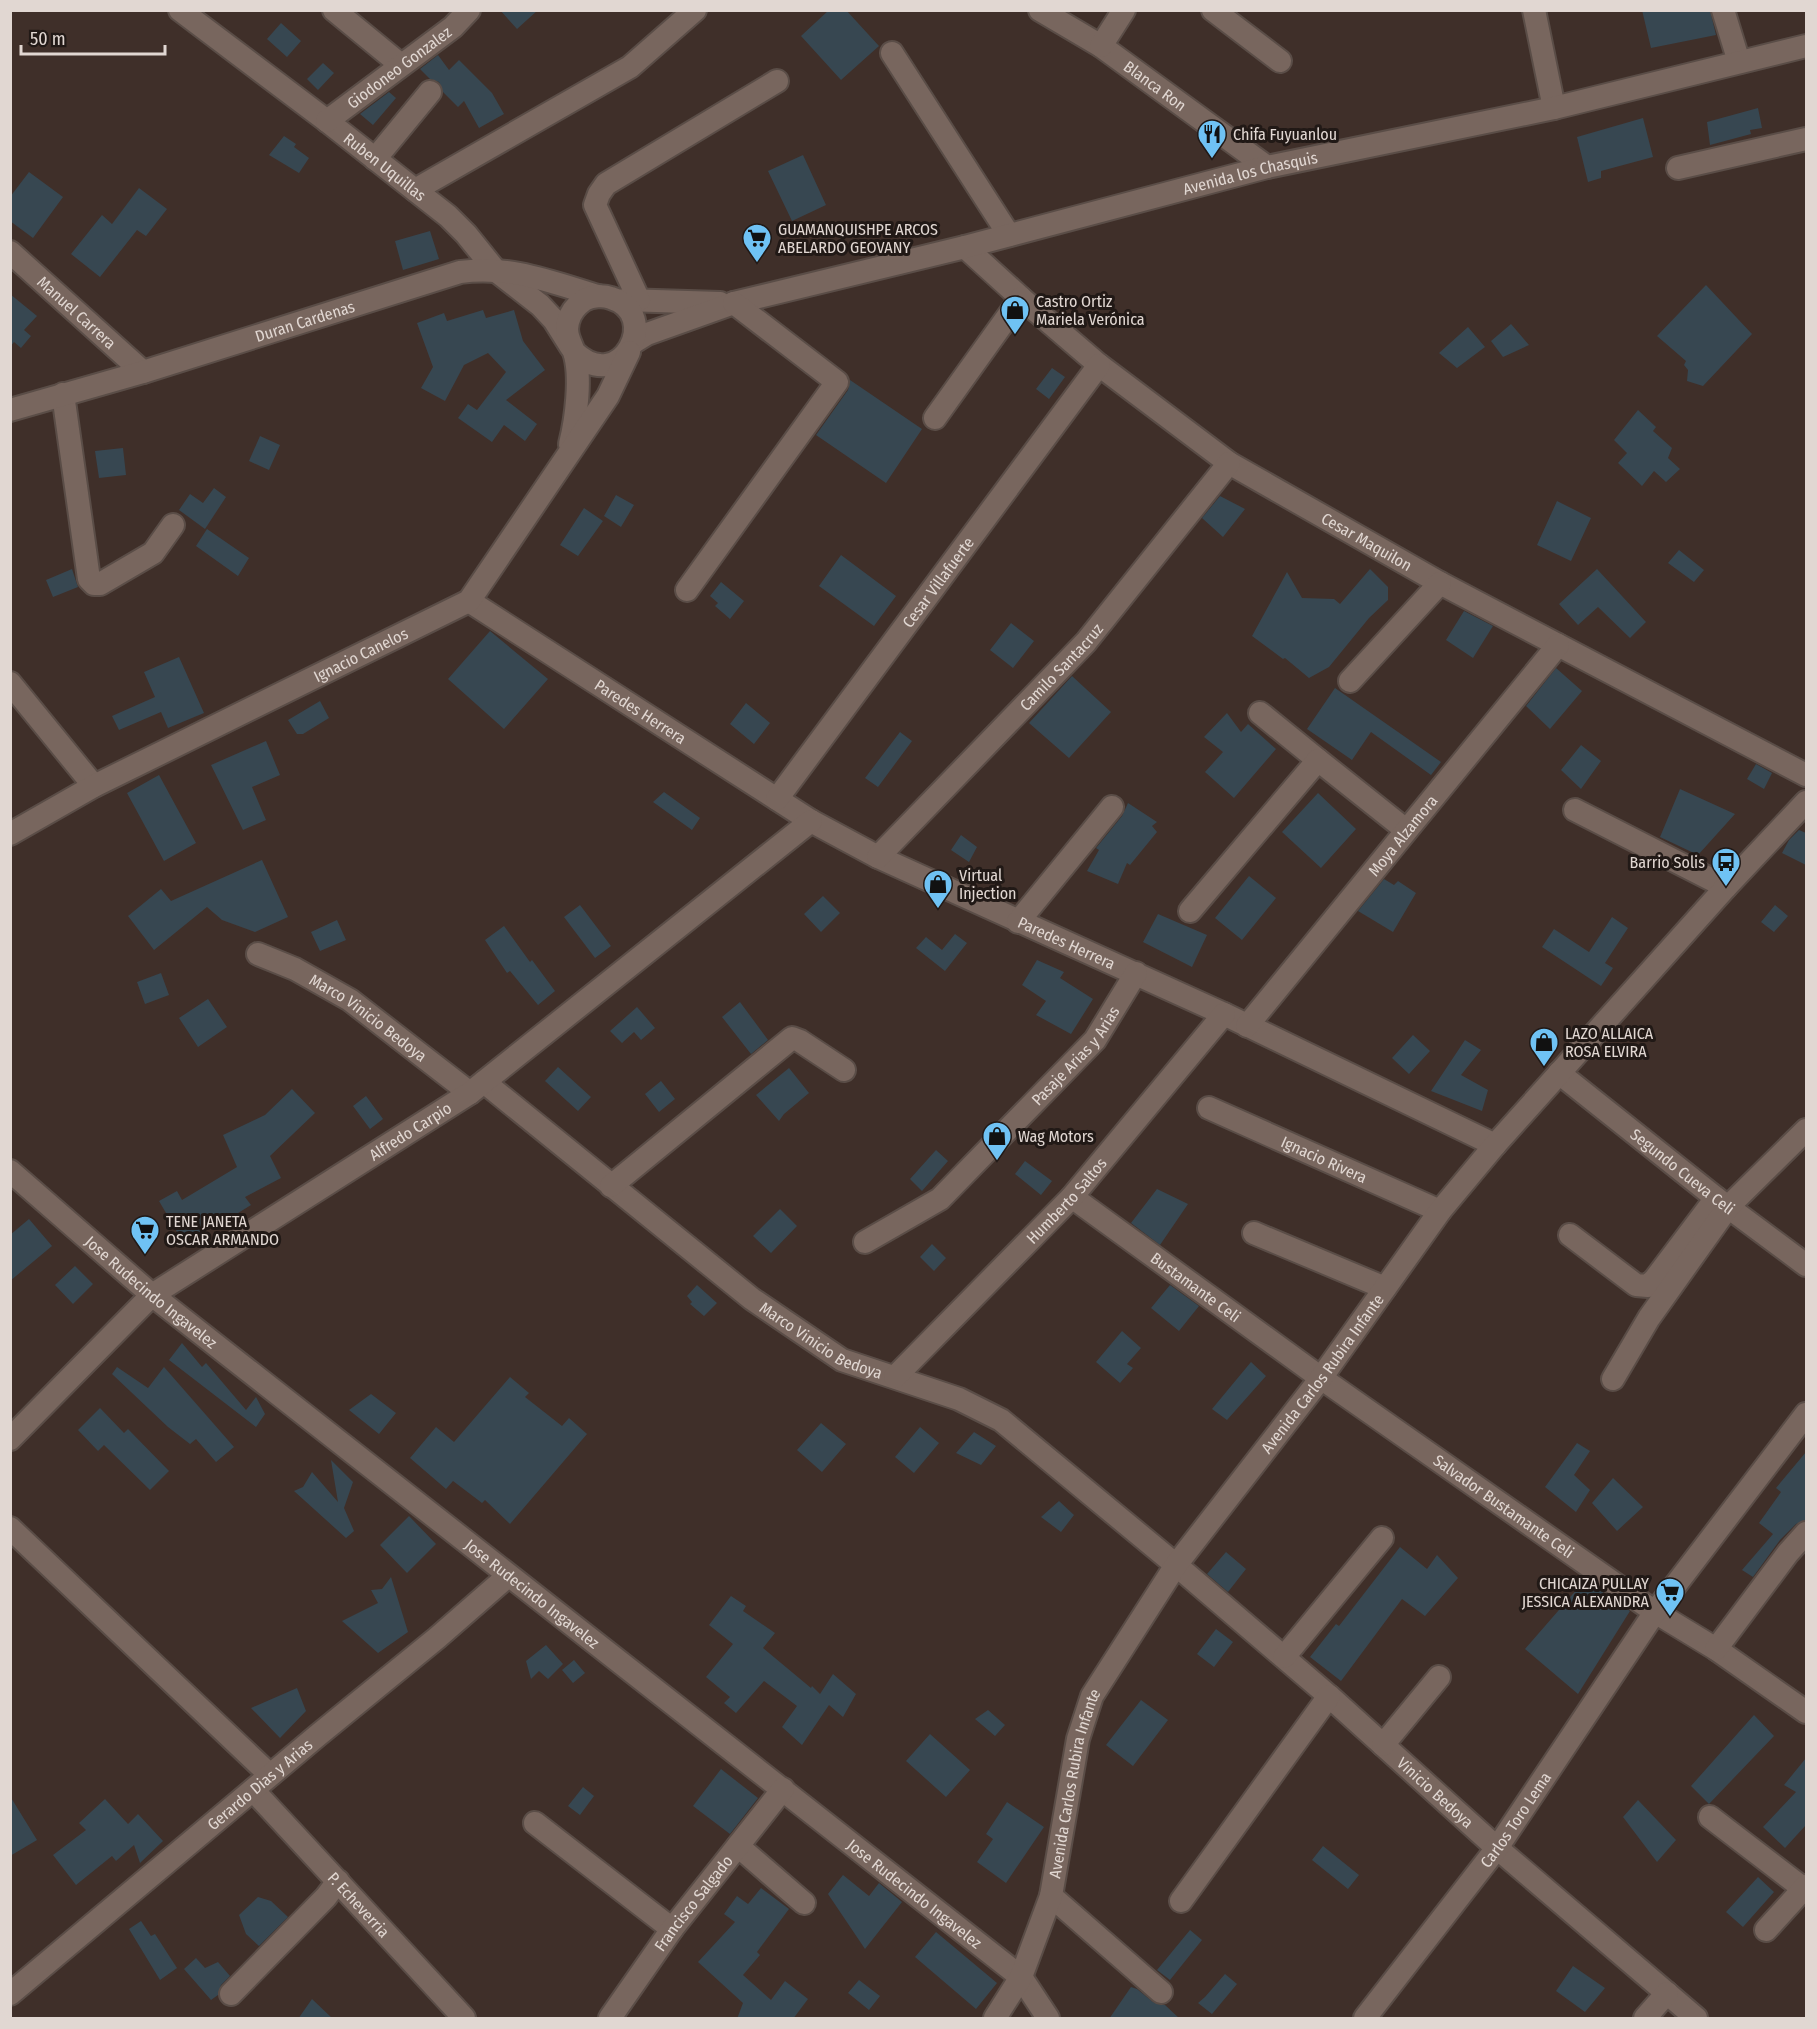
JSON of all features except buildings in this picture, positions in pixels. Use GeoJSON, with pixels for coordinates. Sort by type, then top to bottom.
{"type":"FeatureCollection","features":[{"type":"Feature","properties":{"kind":"street","name":"Ruben Uquillas"},"geometry":{"type":"LineString","coordinates":[[180,10],[448,216],[495,270]]}},
{"type":"Feature","properties":{"kind":"street"},"geometry":{"type":"LineString","coordinates":[[334,10],[401,65]]}},
{"type":"Feature","properties":{"kind":"street","name":"Giodoneo Gonzalez"},"geometry":{"type":"LineString","coordinates":[[327,121],[453,27],[469,10]]}},
{"type":"Feature","properties":{"kind":"street"},"geometry":{"type":"LineString","coordinates":[[415,190],[630,67],[695,10]]}},
{"type":"Feature","properties":{"kind":"street","name":"Blanca Ron"},"geometry":{"type":"LineString","coordinates":[[1040,10],[1101,46],[1267,167]]}},
{"type":"Feature","properties":{"kind":"street"},"geometry":{"type":"LineString","coordinates":[[1101,46],[1124,10]]}},
{"type":"Feature","properties":{"kind":"street"},"geometry":{"type":"LineString","coordinates":[[1213,10],[1280,61]]}},
{"type":"Feature","properties":{"kind":"street"},"geometry":{"type":"LineString","coordinates":[[1534,10],[1554,108]]}},
{"type":"Feature","properties":{"kind":"street"},"geometry":{"type":"LineString","coordinates":[[1723,10],[1739,62]]}},
{"type":"Feature","properties":{"kind":"street","name":"Avenida los Chasquis"},"geometry":{"type":"LineString","coordinates":[[631,347],[647,334],[734,303],[965,248],[1267,167],[1554,108],[1806,46]]}},
{"type":"Feature","properties":{"kind":"street"},"geometry":{"type":"LineString","coordinates":[[892,53],[1009,235]]}},
{"type":"Feature","properties":{"kind":"street"},"geometry":{"type":"LineString","coordinates":[[639,300],[595,205],[598,194],[606,184],[777,81]]}},
{"type":"Feature","properties":{"kind":"street"},"geometry":{"type":"LineString","coordinates":[[375,159],[430,92]]}},
{"type":"Feature","properties":{"kind":"street"},"geometry":{"type":"LineString","coordinates":[[1678,168],[1806,139]]}},
{"type":"Feature","properties":{"kind":"street","name":"Cesar Maquilon"},"geometry":{"type":"LineString","coordinates":[[965,248],[1099,365],[1229,463],[1440,583],[1806,774]]}},
{"type":"Feature","properties":{"kind":"street","name":"Manuel Carrera"},"geometry":{"type":"LineString","coordinates":[[10,252],[143,372]]}},
{"type":"Feature","properties":{"kind":"street"},"geometry":{"type":"LineString","coordinates":[[495,270],[526,275],[607,298],[631,313],[636,332],[631,347],[612,364],[601,365],[582,359],[572,350],[554,320],[540,305],[495,270]]}},
{"type":"Feature","properties":{"kind":"street","name":"Duran Cardenas"},"geometry":{"type":"LineString","coordinates":[[10,410],[143,372],[460,272],[495,270]]}},
{"type":"Feature","properties":{"kind":"street"},"geometry":{"type":"LineString","coordinates":[[572,350],[567,334],[568,320],[574,308],[585,300],[607,298]]}},
{"type":"Feature","properties":{"kind":"street","name":"Avenida los Chasquis"},"geometry":{"type":"LineString","coordinates":[[607,298],[734,303]]}},
{"type":"Feature","properties":{"kind":"street"},"geometry":{"type":"LineString","coordinates":[[935,418],[1021,298]]}},
{"type":"Feature","properties":{"kind":"street"},"geometry":{"type":"LineString","coordinates":[[687,590],[837,382],[734,303]]}},
{"type":"Feature","properties":{"kind":"street","name":"Ignacio Canelos"},"geometry":{"type":"LineString","coordinates":[[10,834],[94,786],[469,601],[608,396],[631,347]]}},
{"type":"Feature","properties":{"kind":"street","name":"Ignacio Canelos"},"geometry":{"type":"LineString","coordinates":[[567,454],[574,429],[576,403],[577,378],[572,350]]}},
{"type":"Feature","properties":{"kind":"street","name":"Cesar Villafuerte"},"geometry":{"type":"LineString","coordinates":[[777,799],[1099,365]]}},
{"type":"Feature","properties":{"kind":"street"},"geometry":{"type":"LineString","coordinates":[[63,394],[89,579],[94,584],[100,584],[153,553],[173,525]]}},
{"type":"Feature","properties":{"kind":"street","name":"Camilo Santacruz"},"geometry":{"type":"LineString","coordinates":[[878,857],[1086,642],[1229,463]]}},
{"type":"Feature","properties":{"kind":"street"},"geometry":{"type":"LineString","coordinates":[[1350,681],[1440,583]]}},
{"type":"Feature","properties":{"kind":"street","name":"Paredes Herrera"},"geometry":{"type":"LineString","coordinates":[[469,601],[811,821],[878,857],[1224,1014],[1495,1145]]}},
{"type":"Feature","properties":{"kind":"street","name":"Moya Alzamora"},"geometry":{"type":"LineString","coordinates":[[1247,1026],[1558,645]]}},
{"type":"Feature","properties":{"kind":"street"},"geometry":{"type":"LineString","coordinates":[[10,683],[94,786]]}},
{"type":"Feature","properties":{"kind":"street"},"geometry":{"type":"LineString","coordinates":[[1260,714],[1406,830]]}},
{"type":"Feature","properties":{"kind":"street"},"geometry":{"type":"LineString","coordinates":[[1190,911],[1318,760]]}},
{"type":"Feature","properties":{"kind":"street","name":"Avenida Carlos Rubira Infante"},"geometry":{"type":"LineString","coordinates":[[994,2019],[1021,1977],[1051,1896],[1078,1739],[1092,1696],[1176,1564],[1321,1378],[1440,1211],[1559,1073],[1802,806],[1806,782]]}},
{"type":"Feature","properties":{"kind":"street"},"geometry":{"type":"LineString","coordinates":[[1018,922],[1112,807]]}},
{"type":"Feature","properties":{"kind":"street"},"geometry":{"type":"LineString","coordinates":[[1575,810],[1726,887]]}},
{"type":"Feature","properties":{"kind":"street","name":"Alfredo Carpio"},"geometry":{"type":"LineString","coordinates":[[10,1439],[152,1295],[477,1087],[811,821]]}},
{"type":"Feature","properties":{"kind":"street","name":"Marco Vinicio Bedoya"},"geometry":{"type":"LineString","coordinates":[[258,954],[295,969],[350,1000],[477,1087],[611,1186],[752,1299],[842,1360],[959,1399],[1001,1420],[1176,1564]]}},
{"type":"Feature","properties":{"kind":"street","name":"Pasaje Arias y Arias"},"geometry":{"type":"LineString","coordinates":[[865,1242],[940,1199],[1095,1040],[1136,973]]}},
{"type":"Feature","properties":{"kind":"street","name":"Humberto Saltos"},"geometry":{"type":"LineString","coordinates":[[896,1377],[1072,1197],[1224,1014]]}},
{"type":"Feature","properties":{"kind":"street"},"geometry":{"type":"LineString","coordinates":[[611,1186],[792,1038],[844,1070]]}},
{"type":"Feature","properties":{"kind":"street","name":"Segundo Cueva Celi"},"geometry":{"type":"LineString","coordinates":[[1559,1073],[1722,1202],[1806,1265]]}},
{"type":"Feature","properties":{"kind":"street","name":"Ignacio Rivera"},"geometry":{"type":"LineString","coordinates":[[1209,1108],[1440,1211]]}},
{"type":"Feature","properties":{"kind":"street"},"geometry":{"type":"LineString","coordinates":[[1569,1235],[1636,1285],[1648,1286],[1722,1202],[1806,1130]]}},
{"type":"Feature","properties":{"kind":"street","name":"Jose Rudecindo Ingavelez"},"geometry":{"type":"LineString","coordinates":[[10,1171],[152,1295],[1021,1977],[1048,2019]]}},
{"type":"Feature","properties":{"kind":"street","name":"Bustamante Celi"},"geometry":{"type":"LineString","coordinates":[[1072,1197],[1321,1378]]}},
{"type":"Feature","properties":{"kind":"street"},"geometry":{"type":"LineString","coordinates":[[1613,1379],[1648,1318],[1722,1202]]}},
{"type":"Feature","properties":{"kind":"street"},"geometry":{"type":"LineString","coordinates":[[1254,1233],[1384,1288]]}},
{"type":"Feature","properties":{"kind":"street","name":"Salvador Bustamante Celi"},"geometry":{"type":"LineString","coordinates":[[1321,1378],[1655,1612],[1716,1649],[1806,1712]]}},
{"type":"Feature","properties":{"kind":"street","name":"Carlos Toro Lema"},"geometry":{"type":"LineString","coordinates":[[1365,2019],[1497,1848],[1655,1612],[1806,1414]]}},
{"type":"Feature","properties":{"kind":"street","name":"P. Echeverria"},"geometry":{"type":"LineString","coordinates":[[10,1528],[261,1782],[338,1881],[464,2019]]}},
{"type":"Feature","properties":{"kind":"street"},"geometry":{"type":"LineString","coordinates":[[1716,1649],[1788,1553],[1806,1533]]}},
{"type":"Feature","properties":{"kind":"street"},"geometry":{"type":"LineString","coordinates":[[1284,1658],[1382,1538]]}},
{"type":"Feature","properties":{"kind":"street","name":"Vinicio Bedoya"},"geometry":{"type":"LineString","coordinates":[[1176,1564],[1329,1696],[1497,1848],[1696,2019]]}},
{"type":"Feature","properties":{"kind":"street","name":"Gerardo Dias y Arias"},"geometry":{"type":"LineString","coordinates":[[10,1994],[261,1782],[437,1638],[508,1576]]}},
{"type":"Feature","properties":{"kind":"street"},"geometry":{"type":"LineString","coordinates":[[1383,1745],[1439,1677]]}},
{"type":"Feature","properties":{"kind":"street"},"geometry":{"type":"LineString","coordinates":[[1181,1901],[1329,1696]]}},
{"type":"Feature","properties":{"kind":"street","name":"Francisco Salgado"},"geometry":{"type":"LineString","coordinates":[[610,2019],[672,1929],[783,1789]]}},
{"type":"Feature","properties":{"kind":"street"},"geometry":{"type":"LineString","coordinates":[[1710,1816],[1805,1887],[1766,1930]]}},
{"type":"Feature","properties":{"kind":"street"},"geometry":{"type":"LineString","coordinates":[[535,1823],[672,1929]]}},
{"type":"Feature","properties":{"kind":"street"},"geometry":{"type":"LineString","coordinates":[[738,1846],[804,1903]]}},
{"type":"Feature","properties":{"kind":"street"},"geometry":{"type":"LineString","coordinates":[[231,1994],[326,1897],[338,1881]]}},
{"type":"Feature","properties":{"kind":"street"},"geometry":{"type":"LineString","coordinates":[[1051,1896],[1161,1992]]}},
{"type":"Feature","properties":{"kind":"street"},"geometry":{"type":"LineString","coordinates":[[1645,2019],[1667,1993]]}},
{"type":"Feature","properties":{"kind":"place","name":"Chifa Fuyuanlou"},"geometry":{"type":"Point","coordinates":[1212,160]}},
{"type":"Feature","properties":{"kind":"place","name":"GUAMANQUISHPE ARCOS ABELARDO GEOVANY"},"geometry":{"type":"Point","coordinates":[757,264]}},
{"type":"Feature","properties":{"kind":"place","name":"Castro Ortiz Mariela Verónica"},"geometry":{"type":"Point","coordinates":[1015,336]}},
{"type":"Feature","properties":{"kind":"place","name":"Barrio Solis"},"geometry":{"type":"Point","coordinates":[1726,888]}},
{"type":"Feature","properties":{"kind":"place","name":"Virtual Injection"},"geometry":{"type":"Point","coordinates":[938,910]}},
{"type":"Feature","properties":{"kind":"place","name":"LAZO ALLAICA ROSA ELVIRA"},"geometry":{"type":"Point","coordinates":[1544,1068]}},
{"type":"Feature","properties":{"kind":"place","name":"Wag Motors"},"geometry":{"type":"Point","coordinates":[997,1162]}},
{"type":"Feature","properties":{"kind":"place","name":"TENE JANETA OSCAR ARMANDO"},"geometry":{"type":"Point","coordinates":[145,1256]}},
{"type":"Feature","properties":{"kind":"place","name":"CHICAIZA PULLAY JESSICA ALEXANDRA"},"geometry":{"type":"Point","coordinates":[1670,1618]}}]}
